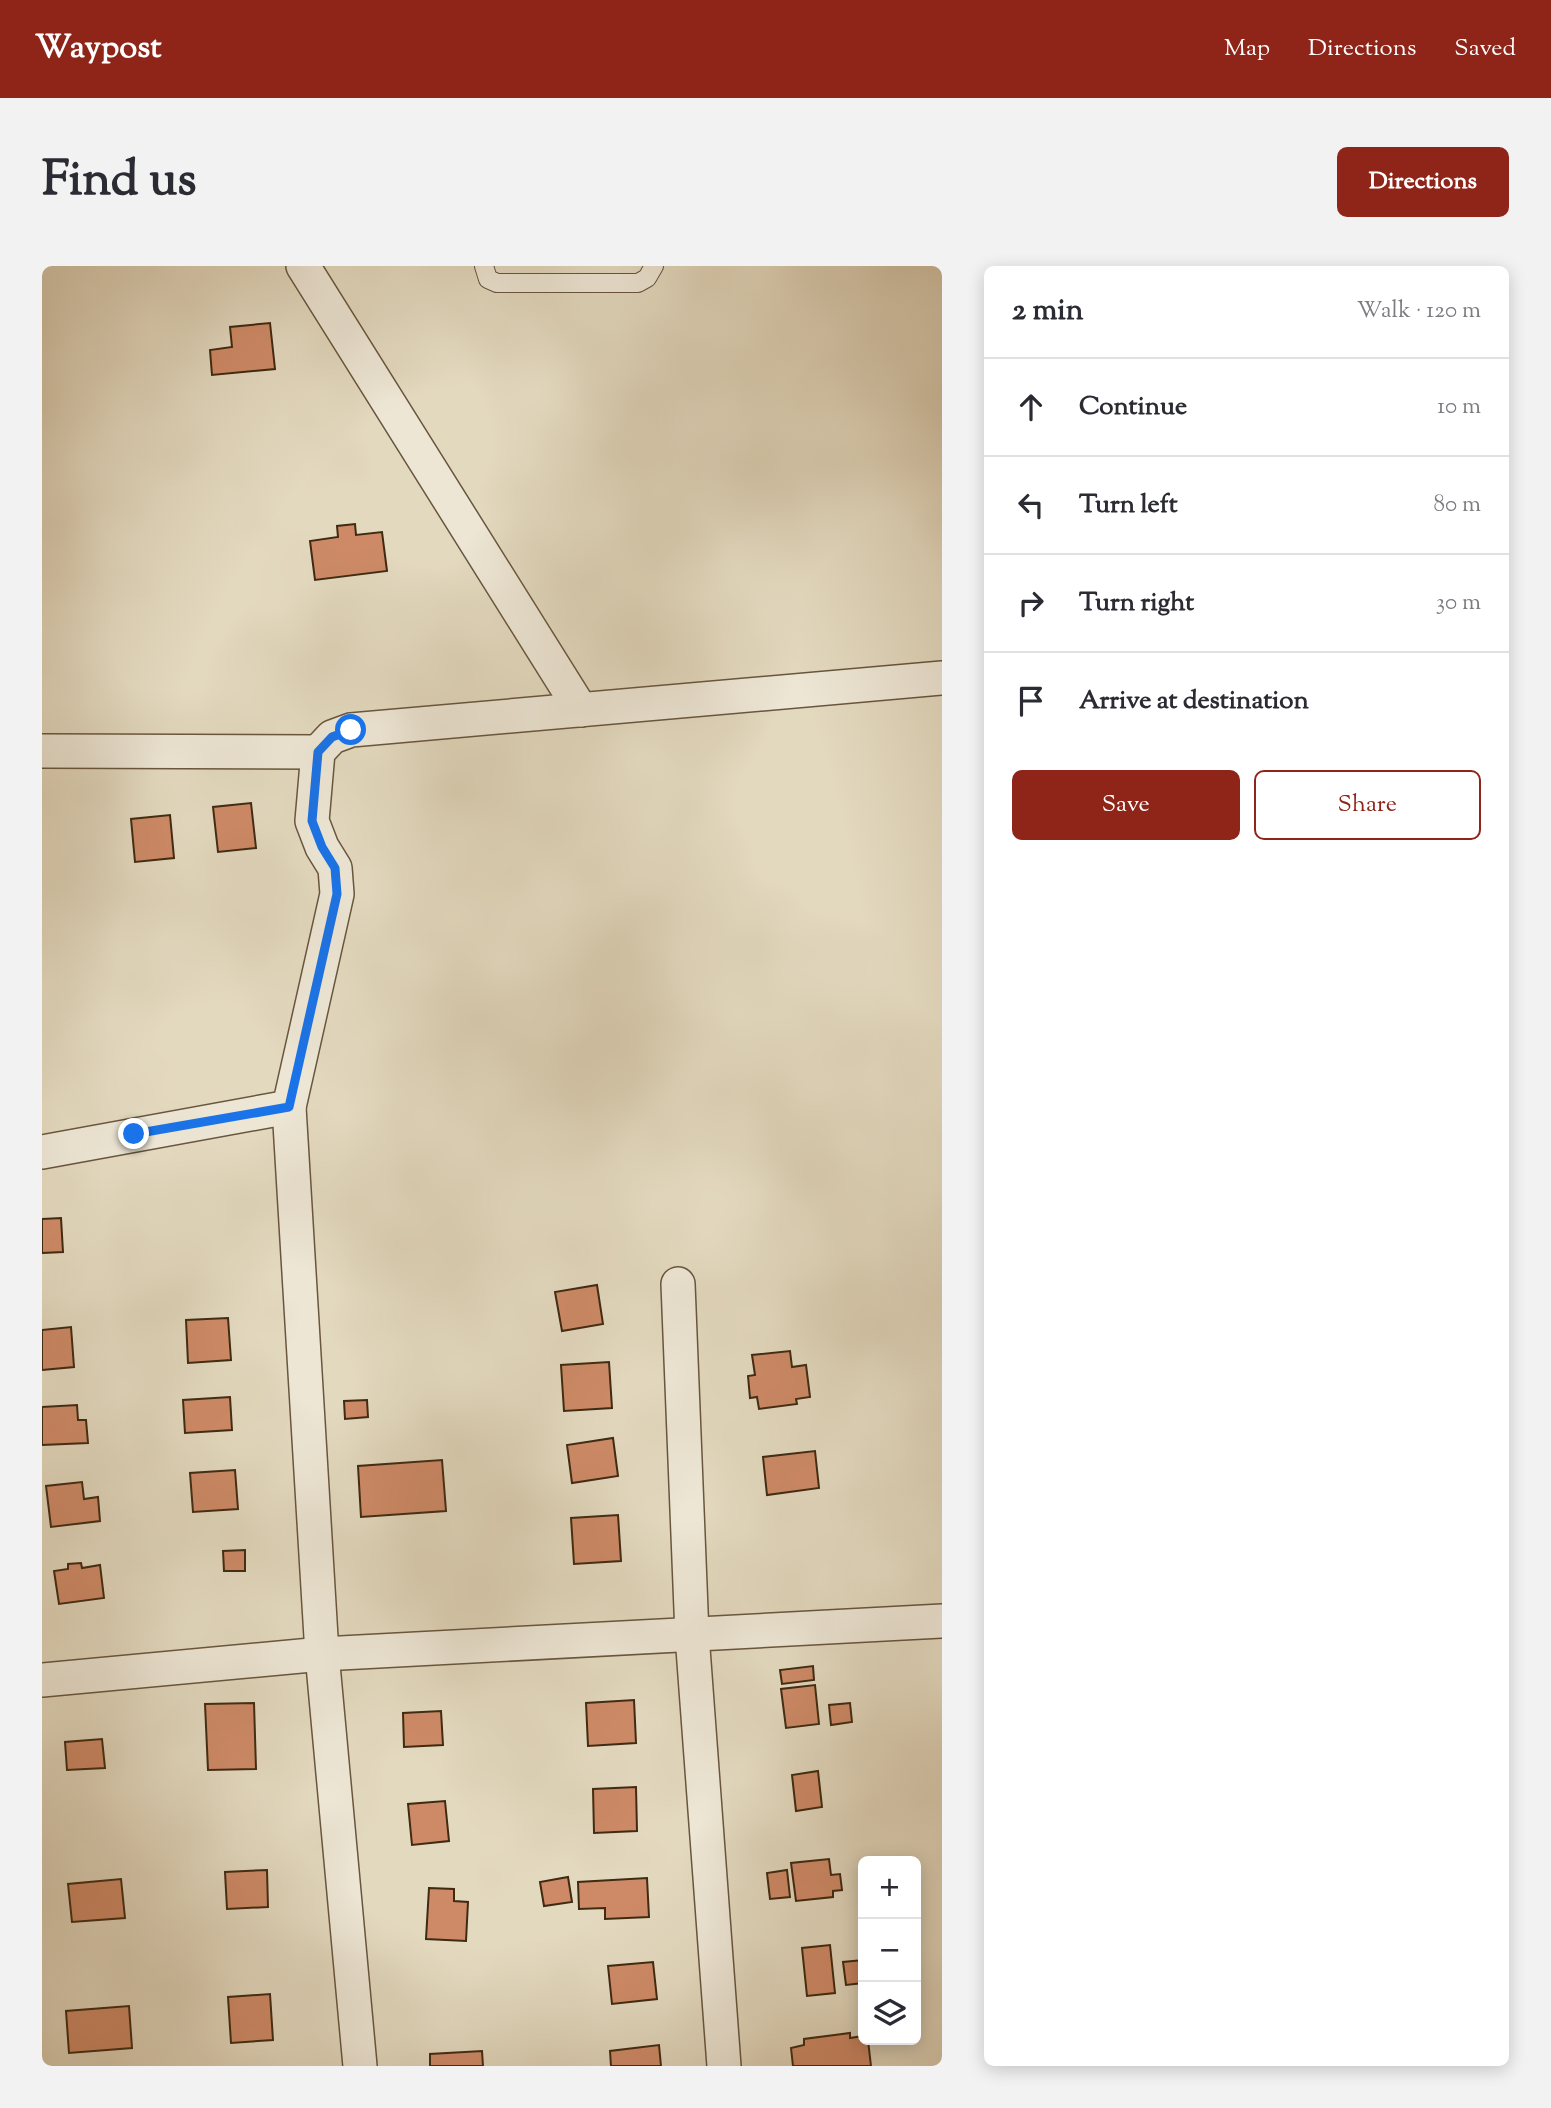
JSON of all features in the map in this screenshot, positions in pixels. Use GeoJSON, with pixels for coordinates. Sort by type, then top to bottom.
{"type":"FeatureCollection","features":[{"type":"Feature","properties":{"kind":"street"},"geometry":{"type":"LineString","coordinates":[[303,266],[581,710]]}},
{"type":"Feature","properties":{"kind":"street"},"geometry":{"type":"LineString","coordinates":[[360,2066],[323,1654],[289,1107],[337,894],[335,868],[322,847],[312,821],[318,752],[332,737],[351,730],[942,678]]}},
{"type":"Feature","properties":{"kind":"street"},"geometry":{"type":"LineString","coordinates":[[42,751],[318,752]]}},
{"type":"Feature","properties":{"kind":"street"},"geometry":{"type":"LineString","coordinates":[[42,1152],[289,1107]]}},
{"type":"Feature","properties":{"kind":"street"},"geometry":{"type":"LineString","coordinates":[[678,1284],[692,1635],[724,2066]]}},
{"type":"Feature","properties":{"kind":"street"},"geometry":{"type":"LineString","coordinates":[[42,1680],[323,1654],[942,1621]]}},
{"type":"Feature","properties":{"kind":"lane"},"geometry":{"type":"LineString","coordinates":[[484,266],[488,279],[497,283],[638,283],[647,278],[654,266]]}},
{"type":"Feature","properties":{"kind":"building"},"geometry":{"type":"Polygon","coordinates":[[[270,323],[275,369],[212,375],[210,350],[232,347],[230,327],[270,323]]]}},
{"type":"Feature","properties":{"kind":"building"},"geometry":{"type":"Polygon","coordinates":[[[355,524],[356,535],[382,532],[387,571],[315,580],[310,541],[338,537],[337,526],[355,524]]]}},
{"type":"Feature","properties":{"kind":"building"},"geometry":{"type":"Polygon","coordinates":[[[251,803],[256,848],[218,852],[213,807],[251,803]]]}},
{"type":"Feature","properties":{"kind":"building"},"geometry":{"type":"Polygon","coordinates":[[[170,815],[174,858],[135,862],[131,819],[170,815]]]}},
{"type":"Feature","properties":{"kind":"building"},"geometry":{"type":"Polygon","coordinates":[[[61,1218],[63,1252],[42,1253],[42,1219],[61,1218]]]}},
{"type":"Feature","properties":{"kind":"building"},"geometry":{"type":"Polygon","coordinates":[[[597,1285],[603,1324],[562,1331],[555,1292],[597,1285]]]}},
{"type":"Feature","properties":{"kind":"building"},"geometry":{"type":"Polygon","coordinates":[[[228,1318],[231,1360],[188,1363],[186,1320],[228,1318]]]}},
{"type":"Feature","properties":{"kind":"building"},"geometry":{"type":"Polygon","coordinates":[[[71,1327],[74,1367],[42,1370],[42,1330],[71,1327]]]}},
{"type":"Feature","properties":{"kind":"building"},"geometry":{"type":"Polygon","coordinates":[[[790,1351],[792,1367],[806,1365],[810,1397],[796,1399],[797,1404],[759,1409],[757,1397],[750,1398],[748,1376],[755,1375],[752,1355],[790,1351]]]}},
{"type":"Feature","properties":{"kind":"building"},"geometry":{"type":"Polygon","coordinates":[[[609,1362],[612,1408],[564,1411],[561,1365],[609,1362]]]}},
{"type":"Feature","properties":{"kind":"building"},"geometry":{"type":"Polygon","coordinates":[[[230,1397],[232,1430],[185,1433],[183,1400],[230,1397]]]}},
{"type":"Feature","properties":{"kind":"building"},"geometry":{"type":"Polygon","coordinates":[[[367,1400],[368,1417],[345,1419],[344,1401],[367,1400]]]}},
{"type":"Feature","properties":{"kind":"building"},"geometry":{"type":"Polygon","coordinates":[[[77,1405],[78,1420],[86,1420],[88,1443],[42,1445],[42,1407],[77,1405]]]}},
{"type":"Feature","properties":{"kind":"building"},"geometry":{"type":"Polygon","coordinates":[[[613,1438],[618,1476],[572,1483],[567,1445],[613,1438]]]}},
{"type":"Feature","properties":{"kind":"building"},"geometry":{"type":"Polygon","coordinates":[[[815,1451],[819,1488],[767,1495],[763,1457],[815,1451]]]}},
{"type":"Feature","properties":{"kind":"building"},"geometry":{"type":"Polygon","coordinates":[[[442,1460],[446,1511],[361,1517],[358,1466],[442,1460]]]}},
{"type":"Feature","properties":{"kind":"building"},"geometry":{"type":"Polygon","coordinates":[[[235,1470],[238,1509],[193,1512],[190,1473],[235,1470]]]}},
{"type":"Feature","properties":{"kind":"building"},"geometry":{"type":"Polygon","coordinates":[[[82,1482],[84,1499],[98,1497],[100,1521],[51,1527],[46,1486],[82,1482]]]}},
{"type":"Feature","properties":{"kind":"building"},"geometry":{"type":"Polygon","coordinates":[[[618,1515],[621,1561],[574,1564],[571,1518],[618,1515]]]}},
{"type":"Feature","properties":{"kind":"building"},"geometry":{"type":"Polygon","coordinates":[[[245,1550],[245,1571],[224,1571],[223,1551],[245,1550]]]}},
{"type":"Feature","properties":{"kind":"building"},"geometry":{"type":"Polygon","coordinates":[[[81,1563],[82,1568],[100,1565],[104,1598],[59,1604],[54,1571],[68,1569],[68,1564],[81,1563]]]}},
{"type":"Feature","properties":{"kind":"building"},"geometry":{"type":"Polygon","coordinates":[[[813,1666],[814,1680],[782,1684],[780,1670],[813,1666]]]}},
{"type":"Feature","properties":{"kind":"building"},"geometry":{"type":"Polygon","coordinates":[[[815,1685],[819,1724],[786,1728],[781,1689],[815,1685]]]}},
{"type":"Feature","properties":{"kind":"building"},"geometry":{"type":"Polygon","coordinates":[[[634,1700],[636,1743],[588,1746],[586,1703],[634,1700]]]}},
{"type":"Feature","properties":{"kind":"building"},"geometry":{"type":"Polygon","coordinates":[[[254,1703],[256,1769],[208,1770],[205,1704],[254,1703]]]}},
{"type":"Feature","properties":{"kind":"building"},"geometry":{"type":"Polygon","coordinates":[[[850,1703],[852,1722],[831,1725],[829,1705],[850,1703]]]}},
{"type":"Feature","properties":{"kind":"building"},"geometry":{"type":"Polygon","coordinates":[[[441,1711],[443,1745],[404,1747],[403,1713],[441,1711]]]}},
{"type":"Feature","properties":{"kind":"building"},"geometry":{"type":"Polygon","coordinates":[[[102,1739],[105,1768],[67,1770],[65,1742],[102,1739]]]}},
{"type":"Feature","properties":{"kind":"building"},"geometry":{"type":"Polygon","coordinates":[[[818,1771],[822,1807],[796,1811],[792,1775],[818,1771]]]}},
{"type":"Feature","properties":{"kind":"building"},"geometry":{"type":"Polygon","coordinates":[[[636,1787],[637,1831],[594,1833],[593,1789],[636,1787]]]}},
{"type":"Feature","properties":{"kind":"building"},"geometry":{"type":"Polygon","coordinates":[[[445,1801],[449,1841],[412,1845],[408,1804],[445,1801]]]}},
{"type":"Feature","properties":{"kind":"building"},"geometry":{"type":"Polygon","coordinates":[[[829,1859],[831,1875],[840,1874],[842,1890],[833,1891],[833,1897],[796,1901],[791,1863],[829,1859]]]}},
{"type":"Feature","properties":{"kind":"building"},"geometry":{"type":"Polygon","coordinates":[[[267,1870],[268,1907],[227,1909],[225,1872],[267,1870]]]}},
{"type":"Feature","properties":{"kind":"building"},"geometry":{"type":"Polygon","coordinates":[[[787,1870],[790,1897],[770,1899],[767,1873],[787,1870]]]}},
{"type":"Feature","properties":{"kind":"building"},"geometry":{"type":"Polygon","coordinates":[[[568,1877],[572,1902],[544,1906],[540,1882],[568,1877]]]}},
{"type":"Feature","properties":{"kind":"building"},"geometry":{"type":"Polygon","coordinates":[[[647,1878],[649,1917],[605,1919],[605,1908],[579,1909],[578,1882],[647,1878]]]}},
{"type":"Feature","properties":{"kind":"building"},"geometry":{"type":"Polygon","coordinates":[[[121,1879],[125,1918],[72,1922],[68,1884],[121,1879]]]}},
{"type":"Feature","properties":{"kind":"building"},"geometry":{"type":"Polygon","coordinates":[[[429,1888],[454,1889],[454,1901],[468,1902],[466,1941],[426,1939],[429,1888]]]}},
{"type":"Feature","properties":{"kind":"building"},"geometry":{"type":"Polygon","coordinates":[[[830,1945],[835,1993],[807,1996],[802,1948],[830,1945]]]}},
{"type":"Feature","properties":{"kind":"building"},"geometry":{"type":"Polygon","coordinates":[[[858,1960],[858,1984],[846,1985],[843,1962],[858,1960]]]}},
{"type":"Feature","properties":{"kind":"building"},"geometry":{"type":"Polygon","coordinates":[[[653,1962],[657,1999],[612,2004],[608,1966],[653,1962]]]}},
{"type":"Feature","properties":{"kind":"building"},"geometry":{"type":"Polygon","coordinates":[[[270,1994],[273,2040],[231,2043],[228,1997],[270,1994]]]}},
{"type":"Feature","properties":{"kind":"building"},"geometry":{"type":"Polygon","coordinates":[[[129,2006],[132,2048],[69,2053],[66,2011],[129,2006]]]}},
{"type":"Feature","properties":{"kind":"building"},"geometry":{"type":"Polygon","coordinates":[[[850,2033],[850,2038],[858,2037],[858,2045],[869,2045],[871,2066],[793,2066],[791,2048],[804,2045],[804,2039],[850,2033]]]}},
{"type":"Feature","properties":{"kind":"building"},"geometry":{"type":"Polygon","coordinates":[[[659,2045],[661,2066],[611,2066],[610,2051],[659,2045]]]}},
{"type":"Feature","properties":{"kind":"building"},"geometry":{"type":"Polygon","coordinates":[[[482,2051],[483,2066],[430,2066],[430,2054],[482,2051]]]}},
{"type":"Feature","properties":{"kind":"route"},"geometry":{"type":"LineString","coordinates":[[134,1134],[289,1107],[337,894],[335,868],[322,847],[312,821],[318,752],[332,737],[351,730]]}}]}
